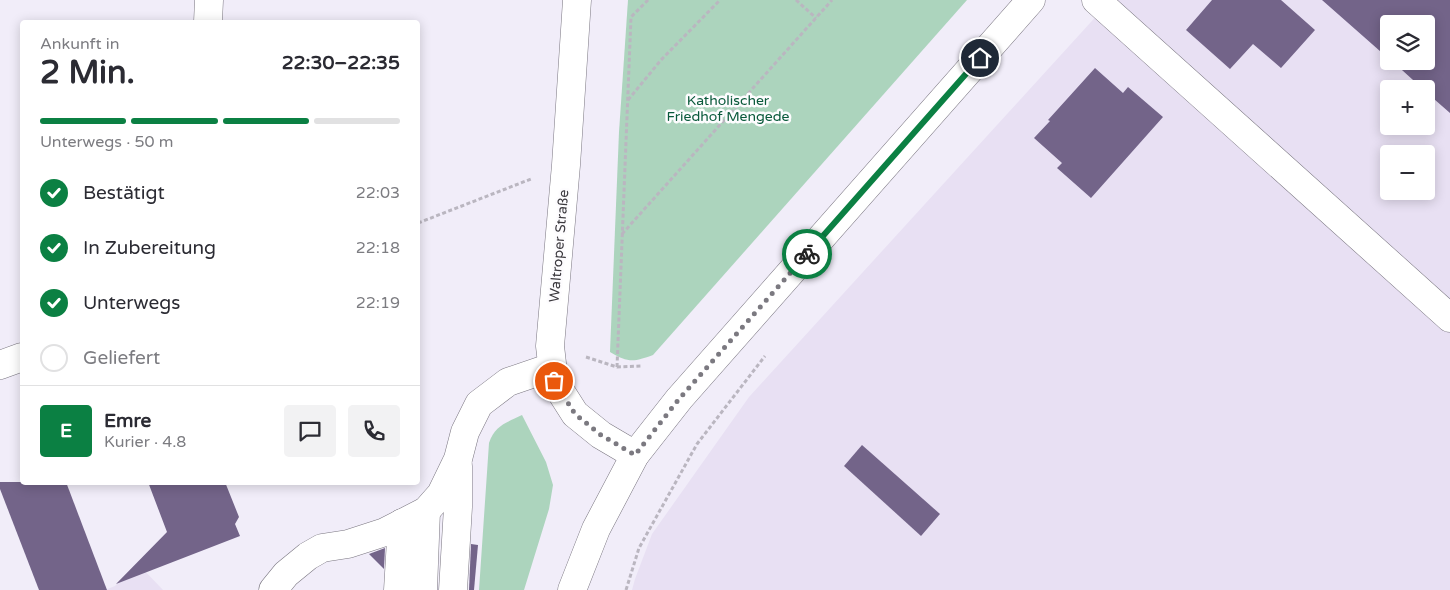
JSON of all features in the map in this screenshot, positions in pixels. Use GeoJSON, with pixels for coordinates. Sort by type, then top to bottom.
{"type":"FeatureCollection","features":[{"type":"Feature","properties":{"kind":"main road"},"geometry":{"type":"LineString","coordinates":[[208,20],[209,0]]}},
{"type":"Feature","properties":{"kind":"main road","name":"Waltroper Straße"},"geometry":{"type":"LineString","coordinates":[[577,0],[551,356],[554,381],[575,414],[601,435],[635,455]]}},
{"type":"Feature","properties":{"kind":"main road"},"geometry":{"type":"LineString","coordinates":[[572,590],[596,529],[635,455],[679,399],[1031,0]]}},
{"type":"Feature","properties":{"kind":"main road"},"geometry":{"type":"LineString","coordinates":[[1096,0],[1450,318]]}},
{"type":"Feature","properties":{"kind":"main road"},"geometry":{"type":"LineString","coordinates":[[273,590],[286,574],[308,556],[322,548],[348,544],[385,532],[426,511],[441,494],[458,459],[465,432],[479,404],[508,382],[551,356]]}},
{"type":"Feature","properties":{"kind":"main road"},"geometry":{"type":"LineString","coordinates":[[0,365],[20,358]]}},
{"type":"Feature","properties":{"kind":"main road"},"geometry":{"type":"LineString","coordinates":[[453,590],[458,507],[458,459]]}},
{"type":"Feature","properties":{"kind":"main road"},"geometry":{"type":"LineString","coordinates":[[423,590],[426,511]]}},
{"type":"Feature","properties":{"kind":"main road"},"geometry":{"type":"LineString","coordinates":[[398,590],[402,523]]}},
{"type":"Feature","properties":{"kind":"path"},"geometry":{"type":"LineString","coordinates":[[617,367],[631,17],[648,0]]}},
{"type":"Feature","properties":{"kind":"path"},"geometry":{"type":"LineString","coordinates":[[627,100],[661,60],[720,0]]}},
{"type":"Feature","properties":{"kind":"path"},"geometry":{"type":"LineString","coordinates":[[796,0],[816,18]]}},
{"type":"Feature","properties":{"kind":"path"},"geometry":{"type":"LineString","coordinates":[[622,234],[832,0]]}},
{"type":"Feature","properties":{"kind":"path"},"geometry":{"type":"LineString","coordinates":[[420,222],[566,165]]}},
{"type":"Feature","properties":{"kind":"path"},"geometry":{"type":"LineString","coordinates":[[551,356],[617,367],[642,366]]}},
{"type":"Feature","properties":{"kind":"path"},"geometry":{"type":"LineString","coordinates":[[626,590],[643,540],[697,444],[711,426]]}},
{"type":"Feature","properties":{"kind":"shaded area"},"geometry":{"type":"Polygon","coordinates":[[[1111,0],[1450,0],[1450,590],[632,590],[652,534],[749,397],[1111,0]]]}},
{"type":"Feature","properties":{"kind":"shaded area"},"geometry":{"type":"Polygon","coordinates":[[[137,563],[163,590],[105,590],[115,586],[137,563]]]}},
{"type":"Feature","properties":{"kind":"green space","name":"Katholischer Friedhof Mengede"},"geometry":{"type":"Polygon","coordinates":[[[628,0],[967,0],[653,355],[631,360],[610,352],[619,132],[628,0]]]}},
{"type":"Feature","properties":{"kind":"green space"},"geometry":{"type":"Polygon","coordinates":[[[522,415],[546,462],[553,485],[549,509],[524,590],[479,590],[489,443],[498,428],[522,415]]]}},
{"type":"Feature","properties":{"kind":"building"},"geometry":{"type":"Polygon","coordinates":[[[1212,0],[1281,0],[1315,30],[1281,68],[1253,44],[1230,69],[1186,30],[1212,0]]]}},
{"type":"Feature","properties":{"kind":"building"},"geometry":{"type":"Polygon","coordinates":[[[1322,0],[1450,0],[1450,113],[1435,100],[1435,80],[1413,80],[1402,70],[1435,70],[1435,15],[1380,15],[1380,51],[1322,0]]]}},
{"type":"Feature","properties":{"kind":"building"},"geometry":{"type":"Polygon","coordinates":[[[1095,68],[1123,93],[1128,87],[1163,117],[1091,198],[1057,168],[1062,163],[1034,138],[1095,68]]]}},
{"type":"Feature","properties":{"kind":"building"},"geometry":{"type":"Polygon","coordinates":[[[862,445],[940,514],[921,536],[844,466],[862,445]]]}},
{"type":"Feature","properties":{"kind":"building"},"geometry":{"type":"Polygon","coordinates":[[[0,482],[20,482],[20,485],[67,485],[107,590],[39,590],[0,489],[0,482]]]}},
{"type":"Feature","properties":{"kind":"building"},"geometry":{"type":"Polygon","coordinates":[[[149,485],[226,485],[239,517],[235,524],[240,536],[116,584],[167,532],[149,485]]]}},
{"type":"Feature","properties":{"kind":"building"},"geometry":{"type":"Polygon","coordinates":[[[471,544],[478,545],[474,590],[469,590],[471,544]]]}},
{"type":"Feature","properties":{"kind":"building"},"geometry":{"type":"Polygon","coordinates":[[[385,548],[384,569],[369,554],[385,548]]]}},
{"type":"Feature","properties":{"kind":"way so far"},"geometry":{"type":"LineString","coordinates":[[554,381],[575,414],[601,435],[635,455],[679,399],[807,254]]}},
{"type":"Feature","properties":{"kind":"route"},"geometry":{"type":"LineString","coordinates":[[807,254],[980,58]]}}]}
